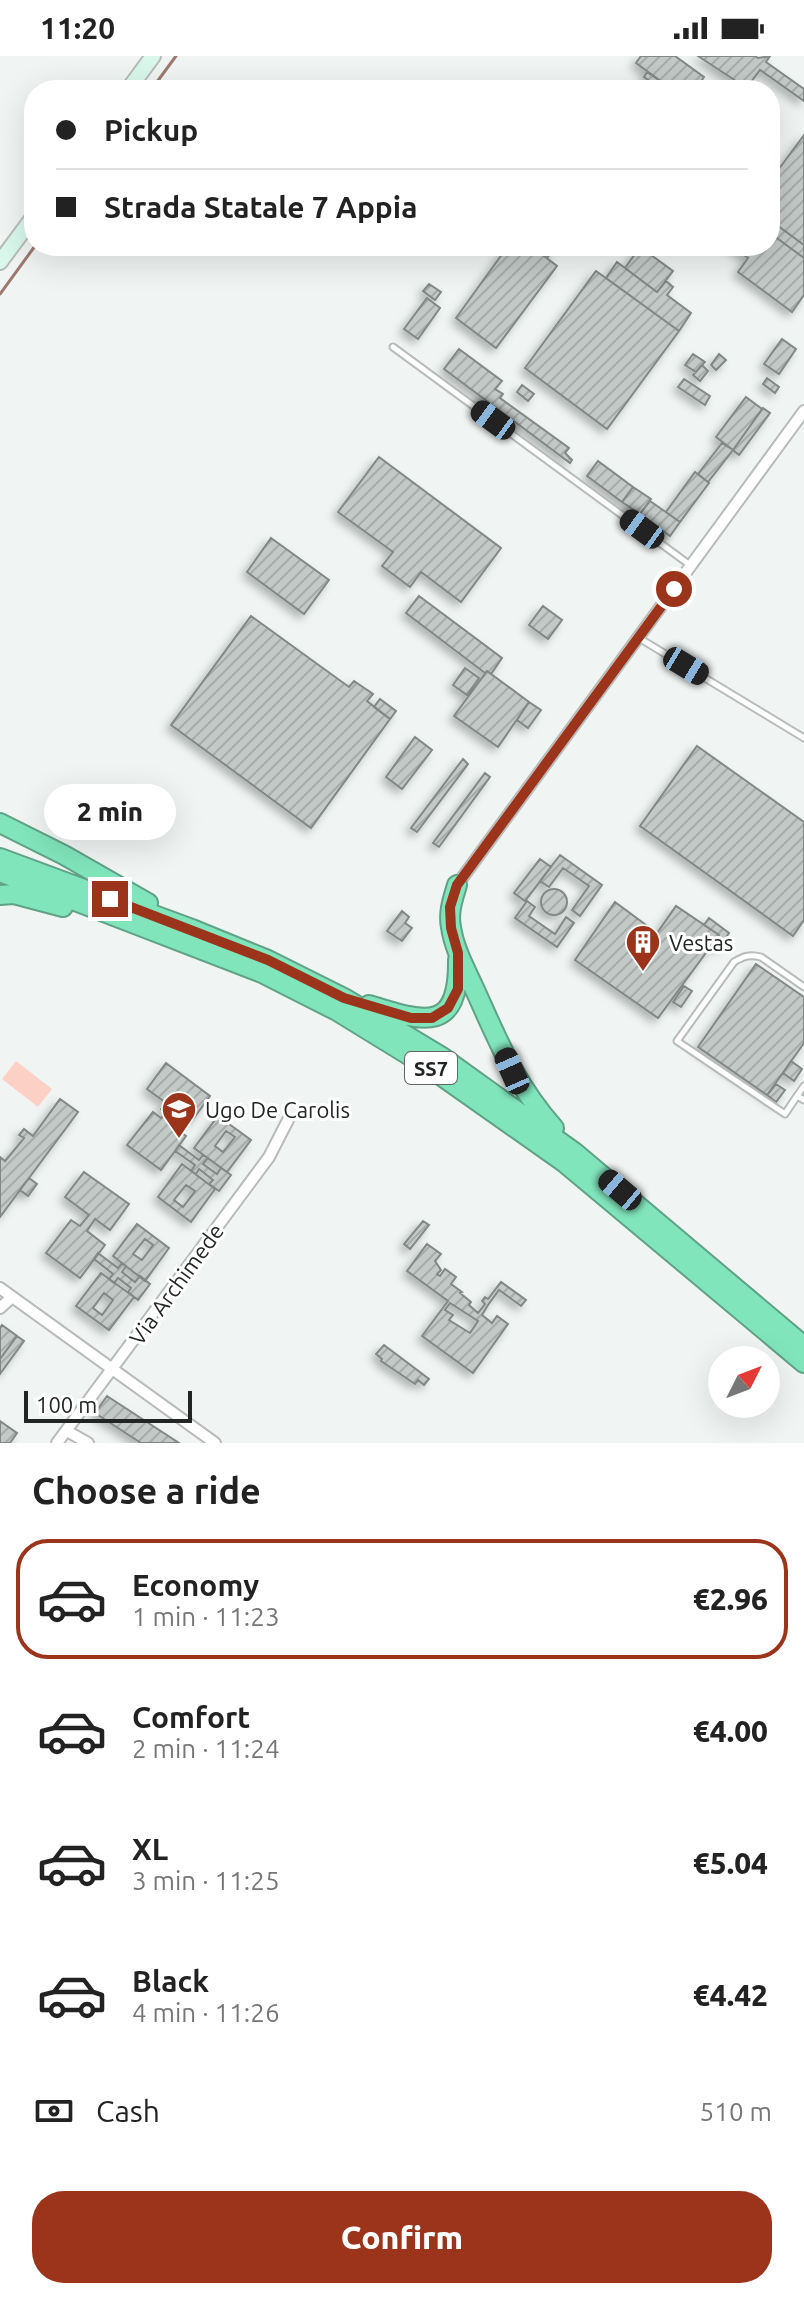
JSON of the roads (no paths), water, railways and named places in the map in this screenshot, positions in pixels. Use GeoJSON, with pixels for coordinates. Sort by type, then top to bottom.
{"type":"FeatureCollection","features":[{"type":"Feature","properties":{"kind":"highway"},"geometry":{"type":"LineString","coordinates":[[0,823],[64,855],[192,929]]}},
{"type":"Feature","properties":{"kind":"highway","name":"SS7"},"geometry":{"type":"LineString","coordinates":[[0,858],[268,960],[344,998],[442,1057],[574,1152],[804,1346]]}},
{"type":"Feature","properties":{"kind":"highway","name":"SS7"},"geometry":{"type":"LineString","coordinates":[[0,872],[262,973],[325,1004],[433,1070],[565,1163],[804,1363]]}},
{"type":"Feature","properties":{"kind":"highway"},"geometry":{"type":"LineString","coordinates":[[457,885],[450,907],[451,928],[458,953],[512,1071],[529,1100],[574,1152]]}},
{"type":"Feature","properties":{"kind":"highway"},"geometry":{"type":"LineString","coordinates":[[0,895],[14,894],[155,931]]}},
{"type":"Feature","properties":{"kind":"highway"},"geometry":{"type":"LineString","coordinates":[[344,998],[411,1018],[432,1018],[448,1008],[458,989],[458,953]]}},
{"type":"Feature","properties":{"kind":"main road"},"geometry":{"type":"LineString","coordinates":[[135,80],[153,56]]}},
{"type":"Feature","properties":{"kind":"main road"},"geometry":{"type":"LineString","coordinates":[[0,262],[24,230]]}},
{"type":"Feature","properties":{"kind":"street"},"geometry":{"type":"LineString","coordinates":[[457,885],[804,411]]}},
{"type":"Feature","properties":{"kind":"street","name":"Via Archimede"},"geometry":{"type":"LineString","coordinates":[[57,1443],[269,1157],[288,1120]]}},
{"type":"Feature","properties":{"kind":"street"},"geometry":{"type":"LineString","coordinates":[[0,1288],[113,1370],[200,1439],[215,1443]]}},
{"type":"Feature","properties":{"kind":"street"},"geometry":{"type":"LineString","coordinates":[[0,1308],[12,1297]]}},
{"type":"Feature","properties":{"kind":"street"},"geometry":{"type":"LineString","coordinates":[[67,1431],[88,1443]]}},
{"type":"Feature","properties":{"kind":"lane"},"geometry":{"type":"LineString","coordinates":[[393,347],[691,565]]}},
{"type":"Feature","properties":{"kind":"lane"},"geometry":{"type":"LineString","coordinates":[[639,637],[804,738]]}},
{"type":"Feature","properties":{"kind":"lane"},"geometry":{"type":"LineString","coordinates":[[804,987],[761,957],[741,958],[734,962],[677,1041],[785,1114],[804,1086]]}},
{"type":"Feature","properties":{"kind":"lane"},"geometry":{"type":"LineString","coordinates":[[797,1096],[804,1100]]}},
{"type":"Feature","properties":{"kind":"waterway"},"geometry":{"type":"LineString","coordinates":[[158,80],[176,56]]}},
{"type":"Feature","properties":{"kind":"waterway"},"geometry":{"type":"LineString","coordinates":[[0,294],[28,256]]}},
{"type":"Feature","properties":{"kind":"place","name":"Vestas"},"geometry":{"type":"Point","coordinates":[643,973]}},
{"type":"Feature","properties":{"kind":"place","name":"Ugo De Carolis"},"geometry":{"type":"Point","coordinates":[179,1140]}}]}
